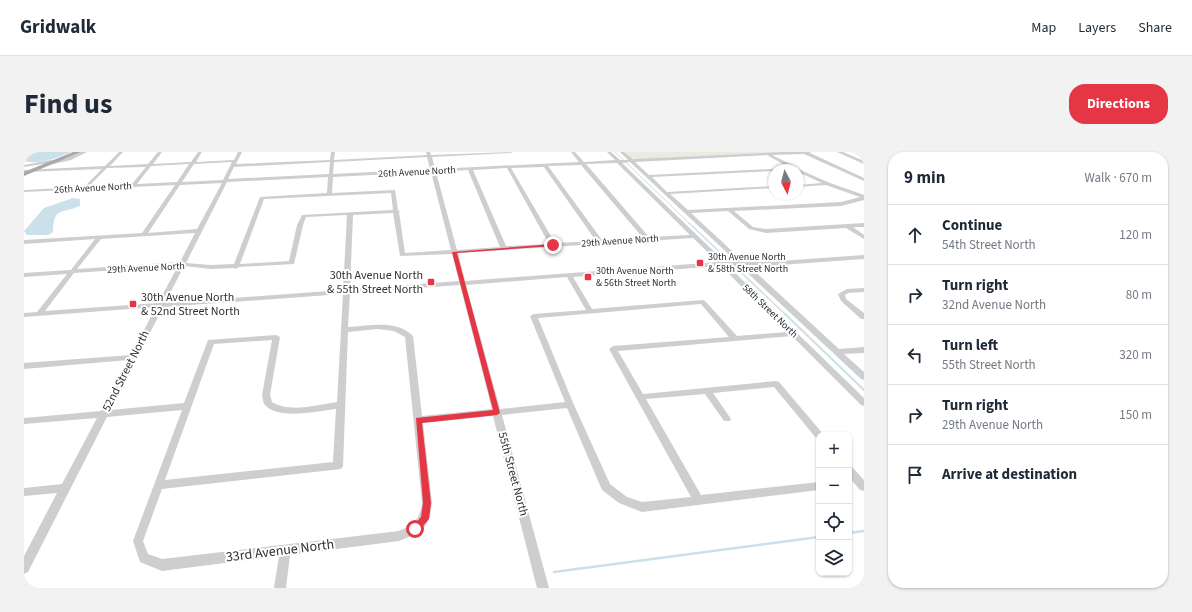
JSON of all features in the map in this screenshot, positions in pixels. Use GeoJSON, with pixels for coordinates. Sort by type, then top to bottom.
{"type":"FeatureCollection","features":[{"type":"Feature","properties":{"kind":"main road"},"geometry":{"type":"LineString","coordinates":[[26,172],[78,152]]}},
{"type":"Feature","properties":{"kind":"street"},"geometry":{"type":"LineString","coordinates":[[43,165],[69,159],[85,152]]}},
{"type":"Feature","properties":{"kind":"street"},"geometry":{"type":"LineString","coordinates":[[85,188],[121,152]]}},
{"type":"Feature","properties":{"kind":"street"},"geometry":{"type":"LineString","coordinates":[[134,185],[160,152]]}},
{"type":"Feature","properties":{"kind":"street"},"geometry":{"type":"LineString","coordinates":[[144,235],[200,152]]}},
{"type":"Feature","properties":{"kind":"street","name":"52nd Street North"},"geometry":{"type":"LineString","coordinates":[[24,568],[240,152]]}},
{"type":"Feature","properties":{"kind":"street"},"geometry":{"type":"LineString","coordinates":[[329,194],[333,152]]}},
{"type":"Feature","properties":{"kind":"street"},"geometry":{"type":"LineString","coordinates":[[26,172],[192,163],[332,161],[428,154],[511,152]]}},
{"type":"Feature","properties":{"kind":"street"},"geometry":{"type":"LineString","coordinates":[[573,152],[647,239]]}},
{"type":"Feature","properties":{"kind":"street","name":"58th Street North"},"geometry":{"type":"LineString","coordinates":[[609,152],[864,403]]}},
{"type":"Feature","properties":{"kind":"street","name":"58th Street North"},"geometry":{"type":"LineString","coordinates":[[622,152],[667,193],[739,263],[864,377]]}},
{"type":"Feature","properties":{"kind":"street"},"geometry":{"type":"LineString","coordinates":[[803,152],[821,162],[864,180]]}},
{"type":"Feature","properties":{"kind":"street","name":"26th Avenue North"},"geometry":{"type":"LineString","coordinates":[[24,191],[809,152]]}},
{"type":"Feature","properties":{"kind":"street"},"geometry":{"type":"LineString","coordinates":[[839,152],[864,163]]}},
{"type":"Feature","properties":{"kind":"street","name":"55th Street North"},"geometry":{"type":"LineString","coordinates":[[428,154],[543,588]]}},
{"type":"Feature","properties":{"kind":"street"},"geometry":{"type":"LineString","coordinates":[[768,154],[786,164]]}},
{"type":"Feature","properties":{"kind":"street"},"geometry":{"type":"LineString","coordinates":[[24,166],[54,161]]}},
{"type":"Feature","properties":{"kind":"street"},"geometry":{"type":"LineString","coordinates":[[545,165],[600,242]]}},
{"type":"Feature","properties":{"kind":"street"},"geometry":{"type":"LineString","coordinates":[[508,167],[553,245]]}},
{"type":"Feature","properties":{"kind":"street"},"geometry":{"type":"LineString","coordinates":[[470,169],[504,249]]}},
{"type":"Feature","properties":{"kind":"street"},"geometry":{"type":"LineString","coordinates":[[648,176],[768,171]]}},
{"type":"Feature","properties":{"kind":"street"},"geometry":{"type":"LineString","coordinates":[[804,173],[864,198]]}},
{"type":"Feature","properties":{"kind":"street"},"geometry":{"type":"LineString","coordinates":[[804,186],[828,184]]}},
{"type":"Feature","properties":{"kind":"street"},"geometry":{"type":"LineString","coordinates":[[667,193],[768,187]]}},
{"type":"Feature","properties":{"kind":"street"},"geometry":{"type":"LineString","coordinates":[[236,267],[262,198],[392,191],[397,211],[350,214],[345,330],[338,466],[158,485],[211,342],[276,337],[266,395],[269,403],[276,409],[291,410],[341,405]]}},
{"type":"Feature","properties":{"kind":"street"},"geometry":{"type":"LineString","coordinates":[[687,212],[841,204],[864,198]]}},
{"type":"Feature","properties":{"kind":"street"},"geometry":{"type":"LineString","coordinates":[[729,210],[750,228],[766,231],[864,225]]}},
{"type":"Feature","properties":{"kind":"street","name":"29th Avenue North"},"geometry":{"type":"LineString","coordinates":[[397,211],[402,256],[694,236]]}},
{"type":"Feature","properties":{"kind":"street","name":"29th Avenue North"},"geometry":{"type":"LineString","coordinates":[[24,275],[181,264],[210,267],[236,267],[292,263],[300,225],[304,216],[350,214]]}},
{"type":"Feature","properties":{"kind":"street"},"geometry":{"type":"LineString","coordinates":[[847,226],[864,237]]}},
{"type":"Feature","properties":{"kind":"street"},"geometry":{"type":"LineString","coordinates":[[24,242],[198,231]]}},
{"type":"Feature","properties":{"kind":"street"},"geometry":{"type":"LineString","coordinates":[[39,314],[99,238]]}},
{"type":"Feature","properties":{"kind":"street"},"geometry":{"type":"LineString","coordinates":[[739,263],[776,258],[864,252]]}},
{"type":"Feature","properties":{"kind":"street"},"geometry":{"type":"LineString","coordinates":[[24,315],[724,264],[780,263],[864,257]]}},
{"type":"Feature","properties":{"kind":"street"},"geometry":{"type":"LineString","coordinates":[[569,275],[590,311]]}},
{"type":"Feature","properties":{"kind":"street"},"geometry":{"type":"LineString","coordinates":[[864,290],[847,291],[841,294],[843,300],[864,317]]}},
{"type":"Feature","properties":{"kind":"street"},"geometry":{"type":"LineString","coordinates":[[735,339],[703,302],[534,316],[570,405],[606,487],[623,500],[642,507],[816,486]]}},
{"type":"Feature","properties":{"kind":"street"},"geometry":{"type":"LineString","coordinates":[[345,330],[387,327],[404,332],[409,336],[418,420],[570,405]]}},
{"type":"Feature","properties":{"kind":"street"},"geometry":{"type":"LineString","coordinates":[[699,501],[613,349],[794,334]]}},
{"type":"Feature","properties":{"kind":"street"},"geometry":{"type":"LineString","coordinates":[[838,352],[864,350]]}},
{"type":"Feature","properties":{"kind":"street"},"geometry":{"type":"LineString","coordinates":[[24,366],[133,357]]}},
{"type":"Feature","properties":{"kind":"street"},"geometry":{"type":"LineString","coordinates":[[639,397],[776,384],[816,432]]}},
{"type":"Feature","properties":{"kind":"street"},"geometry":{"type":"LineString","coordinates":[[707,391],[727,419]]}},
{"type":"Feature","properties":{"kind":"street"},"geometry":{"type":"LineString","coordinates":[[24,421],[186,406]]}},
{"type":"Feature","properties":{"kind":"street","name":"33rd Avenue North"},"geometry":{"type":"LineString","coordinates":[[158,485],[138,541],[144,558],[162,565],[399,536],[415,529],[425,519],[427,503],[418,420]]}},
{"type":"Feature","properties":{"kind":"street"},"geometry":{"type":"LineString","coordinates":[[24,492],[65,488]]}},
{"type":"Feature","properties":{"kind":"street"},"geometry":{"type":"LineString","coordinates":[[280,588],[285,551]]}},
{"type":"Feature","properties":{"kind":"shaded area"},"geometry":{"type":"Polygon","coordinates":[[[625,152],[794,152],[637,159],[631,158],[625,152]]]}},
{"type":"Feature","properties":{"kind":"water"},"geometry":{"type":"Polygon","coordinates":[[[24,152],[71,152],[54,159],[30,162],[24,161],[24,152]]]}},
{"type":"Feature","properties":{"kind":"water"},"geometry":{"type":"Polygon","coordinates":[[[73,198],[80,199],[80,206],[59,213],[55,219],[53,232],[48,235],[27,235],[24,231],[44,208],[73,198]]]}},
{"type":"Feature","properties":{"kind":"waterway"},"geometry":{"type":"LineString","coordinates":[[615,152],[690,224]]}},
{"type":"Feature","properties":{"kind":"waterway"},"geometry":{"type":"LineString","coordinates":[[689,223],[786,315]]}},
{"type":"Feature","properties":{"kind":"waterway"},"geometry":{"type":"LineString","coordinates":[[785,314],[864,390]]}},
{"type":"Feature","properties":{"kind":"waterway"},"geometry":{"type":"LineString","coordinates":[[852,533],[864,531]]}},
{"type":"Feature","properties":{"kind":"waterway"},"geometry":{"type":"LineString","coordinates":[[554,572],[816,537]]}},
{"type":"Feature","properties":{"kind":"place","name":"30th Avenue North & 58th Street North"},"geometry":{"type":"Point","coordinates":[700,263]}},
{"type":"Feature","properties":{"kind":"place","name":"30th Avenue North & 56th Street North"},"geometry":{"type":"Point","coordinates":[588,277]}},
{"type":"Feature","properties":{"kind":"place","name":"30th Avenue North & 55th Street North"},"geometry":{"type":"Point","coordinates":[431,282]}},
{"type":"Feature","properties":{"kind":"place","name":"30th Avenue North & 52nd Street North"},"geometry":{"type":"Point","coordinates":[133,304]}},
{"type":"Feature","properties":{"kind":"route"},"geometry":{"type":"LineString","coordinates":[[415,529],[425,519],[427,503],[418,420],[497,413],[454,252],[553,245]]}}]}
